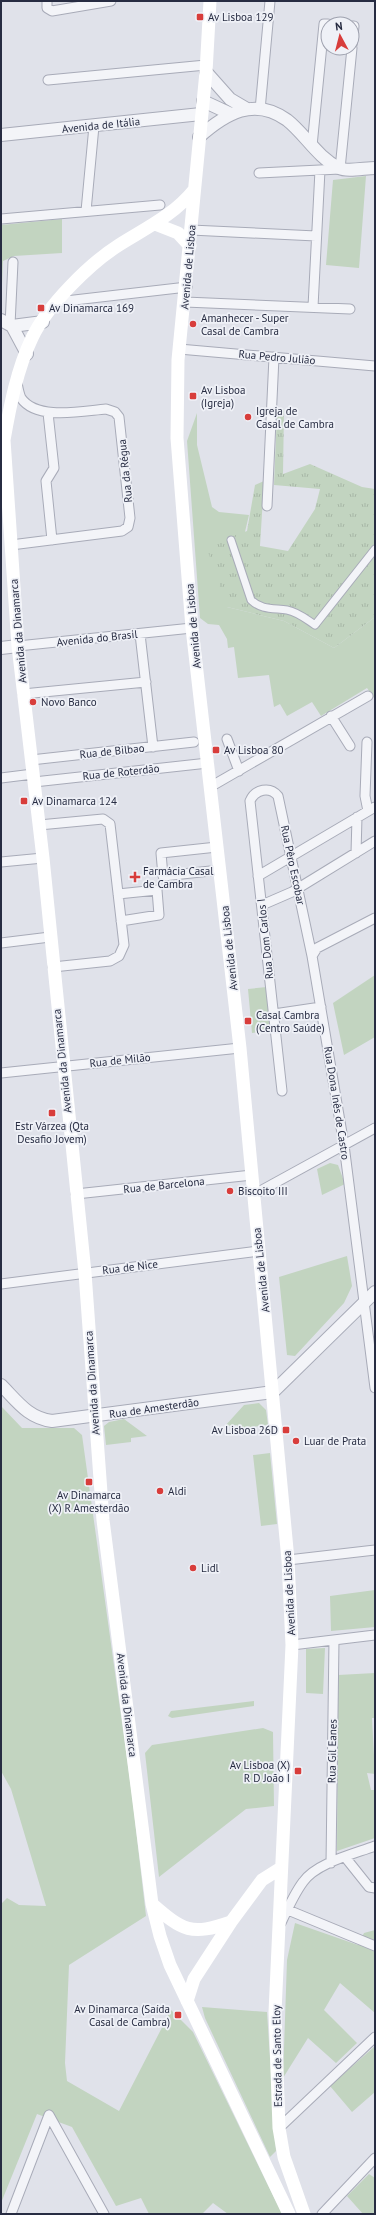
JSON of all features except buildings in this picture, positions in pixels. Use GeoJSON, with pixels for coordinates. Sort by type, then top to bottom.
{"type":"FeatureCollection","features":[{"type":"Feature","properties":{"kind":"main road","name":"Avenida de Lisboa"},"geometry":{"type":"LineString","coordinates":[[210,1],[206,68],[194,190],[187,287],[179,349],[177,438],[192,628],[240,1048],[288,1560],[292,1645],[280,1895]]}},
{"type":"Feature","properties":{"kind":"main road","name":"Avenida da Dinamarca"},"geometry":{"type":"LineString","coordinates":[[187,2001],[170,1965],[160,1936],[152,1904],[103,1520],[94,1417],[85,1273],[39,825],[18,646],[11,544],[5,519],[4,440],[9,412],[32,337],[57,302],[87,270],[119,244],[155,224],[179,207],[194,190]]}},
{"type":"Feature","properties":{"kind":"main road"},"geometry":{"type":"LineString","coordinates":[[155,224],[178,233],[190,246]]}},
{"type":"Feature","properties":{"kind":"main road"},"geometry":{"type":"LineString","coordinates":[[281,1868],[262,1880],[231,1922],[194,1979],[187,2001],[289,2214]]}},
{"type":"Feature","properties":{"kind":"main road","name":"Estrada de Santo Eloy"},"geometry":{"type":"LineString","coordinates":[[280,1895],[275,2012],[279,2128],[284,2157],[304,2214]]}},
{"type":"Feature","properties":{"kind":"main road"},"geometry":{"type":"LineString","coordinates":[[152,1904],[173,1922],[186,1928],[209,1930],[231,1922]]}},
{"type":"Feature","properties":{"kind":"street"},"geometry":{"type":"LineString","coordinates":[[47,1],[47,8],[52,11],[111,1]]}},
{"type":"Feature","properties":{"kind":"street"},"geometry":{"type":"LineString","coordinates":[[260,110],[270,1]]}},
{"type":"Feature","properties":{"kind":"street"},"geometry":{"type":"LineString","coordinates":[[312,146],[321,56]]}},
{"type":"Feature","properties":{"kind":"street"},"geometry":{"type":"LineString","coordinates":[[340,169],[351,56]]}},
{"type":"Feature","properties":{"kind":"street"},"geometry":{"type":"LineString","coordinates":[[48,80],[206,68],[230,99],[247,109]]}},
{"type":"Feature","properties":{"kind":"street"},"geometry":{"type":"LineString","coordinates":[[203,101],[230,99]]}},
{"type":"Feature","properties":{"kind":"street"},"geometry":{"type":"LineString","coordinates":[[203,101],[231,114]]}},
{"type":"Feature","properties":{"kind":"street"},"geometry":{"type":"LineString","coordinates":[[199,137],[217,120],[247,109],[260,110],[286,120],[324,158],[340,169]]}},
{"type":"Feature","properties":{"kind":"street","name":"Avenida de Itália"},"geometry":{"type":"LineString","coordinates":[[1,135],[201,114]]}},
{"type":"Feature","properties":{"kind":"street"},"geometry":{"type":"LineString","coordinates":[[86,211],[94,126]]}},
{"type":"Feature","properties":{"kind":"street"},"geometry":{"type":"LineString","coordinates":[[259,173],[375,168]]}},
{"type":"Feature","properties":{"kind":"street"},"geometry":{"type":"LineString","coordinates":[[313,307],[320,170]]}},
{"type":"Feature","properties":{"kind":"street"},"geometry":{"type":"LineString","coordinates":[[1,219],[160,205]]}},
{"type":"Feature","properties":{"kind":"street"},"geometry":{"type":"LineString","coordinates":[[191,230],[316,236]]}},
{"type":"Feature","properties":{"kind":"street"},"geometry":{"type":"LineString","coordinates":[[13,262],[8,324],[27,354]]}},
{"type":"Feature","properties":{"kind":"street"},"geometry":{"type":"LineString","coordinates":[[57,302],[187,287]]}},
{"type":"Feature","properties":{"kind":"street"},"geometry":{"type":"LineString","coordinates":[[185,302],[350,309]]}},
{"type":"Feature","properties":{"kind":"street"},"geometry":{"type":"LineString","coordinates":[[8,324],[43,322]]}},
{"type":"Feature","properties":{"kind":"street","name":"Rua Pedro Julião"},"geometry":{"type":"LineString","coordinates":[[179,349],[375,366]]}},
{"type":"Feature","properties":{"kind":"street"},"geometry":{"type":"LineString","coordinates":[[267,506],[274,357]]}},
{"type":"Feature","properties":{"kind":"street","name":"Rua da Régua"},"geometry":{"type":"LineString","coordinates":[[11,544],[122,531],[128,527],[130,518],[119,417],[115,412],[106,409],[48,413],[27,404],[20,397],[17,384]]}},
{"type":"Feature","properties":{"kind":"street"},"geometry":{"type":"LineString","coordinates":[[48,413],[54,468],[46,481],[52,540]]}},
{"type":"Feature","properties":{"kind":"street"},"geometry":{"type":"LineString","coordinates":[[231,540],[250,600],[255,605],[269,609],[288,610],[302,615],[315,625],[375,549]]}},
{"type":"Feature","properties":{"kind":"street","name":"Avenida do Brasil"},"geometry":{"type":"LineString","coordinates":[[1,648],[192,628]]}},
{"type":"Feature","properties":{"kind":"street"},"geometry":{"type":"LineString","coordinates":[[140,634],[153,746]]}},
{"type":"Feature","properties":{"kind":"street"},"geometry":{"type":"LineString","coordinates":[[23,694],[146,682]]}},
{"type":"Feature","properties":{"kind":"street"},"geometry":{"type":"LineString","coordinates":[[210,787],[368,696]]}},
{"type":"Feature","properties":{"kind":"street"},"geometry":{"type":"LineString","coordinates":[[331,716],[350,746]]}},
{"type":"Feature","properties":{"kind":"street"},"geometry":{"type":"LineString","coordinates":[[227,739],[239,771]]}},
{"type":"Feature","properties":{"kind":"street","name":"Rua de Bilbao"},"geometry":{"type":"LineString","coordinates":[[31,760],[194,742]]}},
{"type":"Feature","properties":{"kind":"street"},"geometry":{"type":"LineString","coordinates":[[258,876],[371,809],[365,796],[367,742]]}},
{"type":"Feature","properties":{"kind":"street","name":"Rua de Roterdão"},"geometry":{"type":"LineString","coordinates":[[1,778],[33,778],[208,763]]}},
{"type":"Feature","properties":{"kind":"street","name":"Rua Pêro Escobar"},"geometry":{"type":"LineString","coordinates":[[259,791],[268,789],[274,791],[278,796],[312,956]]}},
{"type":"Feature","properties":{"kind":"street","name":"Rua Dom Carlos I"},"geometry":{"type":"LineString","coordinates":[[259,791],[252,797],[250,802],[282,1092]]}},
{"type":"Feature","properties":{"kind":"street"},"geometry":{"type":"LineString","coordinates":[[356,853],[357,818]]}},
{"type":"Feature","properties":{"kind":"street"},"geometry":{"type":"LineString","coordinates":[[39,825],[103,819],[110,824],[124,945],[119,956],[110,961],[53,967]]}},
{"type":"Feature","properties":{"kind":"street"},"geometry":{"type":"LineString","coordinates":[[262,905],[282,898],[375,841]]}},
{"type":"Feature","properties":{"kind":"street"},"geometry":{"type":"LineString","coordinates":[[121,921],[159,915],[157,890],[163,876],[161,853],[217,847]]}},
{"type":"Feature","properties":{"kind":"street"},"geometry":{"type":"LineString","coordinates":[[1,862],[42,858]]}},
{"type":"Feature","properties":{"kind":"street"},"geometry":{"type":"LineString","coordinates":[[163,876],[220,870]]}},
{"type":"Feature","properties":{"kind":"street"},"geometry":{"type":"LineString","coordinates":[[118,894],[157,890]]}},
{"type":"Feature","properties":{"kind":"street"},"geometry":{"type":"LineString","coordinates":[[312,956],[321,946],[375,918]]}},
{"type":"Feature","properties":{"kind":"street"},"geometry":{"type":"LineString","coordinates":[[1,943],[50,938]]}},
{"type":"Feature","properties":{"kind":"street","name":"Rua Dona Inês de Castro"},"geometry":{"type":"LineString","coordinates":[[312,956],[344,1145],[365,1300],[375,1388]]}},
{"type":"Feature","properties":{"kind":"street"},"geometry":{"type":"LineString","coordinates":[[274,1014],[321,1007]]}},
{"type":"Feature","properties":{"kind":"street","name":"Rua de Milão"},"geometry":{"type":"LineString","coordinates":[[1,1073],[240,1048]]}},
{"type":"Feature","properties":{"kind":"street"},"geometry":{"type":"LineString","coordinates":[[253,1195],[375,1128]]}},
{"type":"Feature","properties":{"kind":"street","name":"Rua de Barcelona"},"geometry":{"type":"LineString","coordinates":[[76,1194],[252,1175]]}},
{"type":"Feature","properties":{"kind":"street","name":"Rua de Nice"},"geometry":{"type":"LineString","coordinates":[[1,1284],[259,1251]]}},
{"type":"Feature","properties":{"kind":"street"},"geometry":{"type":"LineString","coordinates":[[273,1392],[365,1300],[375,1292]]}},
{"type":"Feature","properties":{"kind":"street","name":"Rua de Amesterdão"},"geometry":{"type":"LineString","coordinates":[[1,1385],[28,1413],[39,1419],[52,1421],[94,1417],[273,1392]]}},
{"type":"Feature","properties":{"kind":"street"},"geometry":{"type":"LineString","coordinates":[[288,1560],[375,1550]]}},
{"type":"Feature","properties":{"kind":"street"},"geometry":{"type":"LineString","coordinates":[[292,1645],[375,1635]]}},
{"type":"Feature","properties":{"kind":"street","name":"Rua Gil Eanes"},"geometry":{"type":"LineString","coordinates":[[331,1863],[334,1640]]}},
{"type":"Feature","properties":{"kind":"street"},"geometry":{"type":"LineString","coordinates":[[279,1926],[303,1882],[313,1872],[331,1863],[375,1846]]}},
{"type":"Feature","properties":{"kind":"street"},"geometry":{"type":"LineString","coordinates":[[346,1857],[369,1887],[375,1888]]}},
{"type":"Feature","properties":{"kind":"street"},"geometry":{"type":"LineString","coordinates":[[288,1910],[375,1946]]}},
{"type":"Feature","properties":{"kind":"street"},"geometry":{"type":"LineString","coordinates":[[279,2128],[375,2037]]}},
{"type":"Feature","properties":{"kind":"street"},"geometry":{"type":"LineString","coordinates":[[11,2214],[49,2115],[104,2214]]}},
{"type":"Feature","properties":{"kind":"street"},"geometry":{"type":"LineString","coordinates":[[322,2214],[375,2158]]}},
{"type":"Feature","properties":{"kind":"green space"},"geometry":{"type":"Polygon","coordinates":[[[366,176],[359,268],[326,265],[333,180],[366,176]]]}},
{"type":"Feature","properties":{"kind":"green space"},"geometry":{"type":"Polygon","coordinates":[[[62,219],[62,253],[14,256],[3,261],[1,309],[1,225],[62,219]]]}},
{"type":"Feature","properties":{"kind":"green space"},"geometry":{"type":"Polygon","coordinates":[[[284,409],[283,474],[310,464],[362,487],[375,489],[375,617],[334,648],[284,621],[227,607],[206,546],[247,531],[255,485],[264,481],[260,546],[288,551],[315,509],[320,489],[274,485],[277,414],[284,409]]]}},
{"type":"Feature","properties":{"kind":"green space"},"geometry":{"type":"Polygon","coordinates":[[[197,413],[197,445],[212,507],[219,512],[249,515],[227,607],[284,621],[334,648],[375,617],[374,698],[367,688],[321,716],[312,702],[287,716],[280,704],[274,707],[269,675],[238,678],[234,647],[228,648],[227,639],[219,625],[208,624],[200,618],[187,441],[197,413]]]}},
{"type":"Feature","properties":{"kind":"green space"},"geometry":{"type":"Polygon","coordinates":[[[375,975],[375,1037],[344,1055],[333,1003],[375,975]]]}},
{"type":"Feature","properties":{"kind":"green space"},"geometry":{"type":"Polygon","coordinates":[[[267,987],[271,1031],[252,1033],[248,989],[267,987]]]}},
{"type":"Feature","properties":{"kind":"green space"},"geometry":{"type":"Polygon","coordinates":[[[330,1163],[338,1165],[345,1184],[322,1195],[317,1169],[330,1163]]]}},
{"type":"Feature","properties":{"kind":"green space"},"geometry":{"type":"Polygon","coordinates":[[[347,1256],[352,1286],[344,1303],[295,1356],[287,1355],[279,1277],[347,1256]]]}},
{"type":"Feature","properties":{"kind":"green space"},"geometry":{"type":"Polygon","coordinates":[[[259,1403],[266,1410],[268,1425],[238,1429],[237,1425],[225,1426],[244,1405],[259,1403]]]}},
{"type":"Feature","properties":{"kind":"green space"},"geometry":{"type":"Polygon","coordinates":[[[1,1406],[22,1428],[74,1428],[82,1435],[132,1795],[146,1916],[69,1965],[65,2063],[67,2081],[119,2111],[171,2010],[193,2032],[282,2214],[228,2214],[213,2203],[202,2214],[149,2214],[141,2198],[116,2206],[72,2127],[37,2114],[1,2203],[1,1904],[7,1898],[19,1905],[46,1906],[11,1789],[1,1771],[1,1406]]]}},
{"type":"Feature","properties":{"kind":"green space"},"geometry":{"type":"Polygon","coordinates":[[[124,1419],[147,1436],[131,1438],[131,1442],[106,1445],[104,1426],[109,1422],[124,1419]]]}},
{"type":"Feature","properties":{"kind":"green space"},"geometry":{"type":"Polygon","coordinates":[[[270,1453],[277,1524],[261,1526],[253,1455],[270,1453]]]}},
{"type":"Feature","properties":{"kind":"green space"},"geometry":{"type":"Polygon","coordinates":[[[375,1590],[375,1627],[331,1631],[330,1596],[375,1590]]]}},
{"type":"Feature","properties":{"kind":"green space"},"geometry":{"type":"Polygon","coordinates":[[[325,1648],[323,1694],[306,1693],[306,1649],[325,1648]]]}},
{"type":"Feature","properties":{"kind":"green space"},"geometry":{"type":"Polygon","coordinates":[[[375,1673],[375,1718],[372,1718],[375,1774],[367,1773],[371,1790],[375,1790],[375,1838],[337,1851],[338,1675],[375,1673]]]}},
{"type":"Feature","properties":{"kind":"green space"},"geometry":{"type":"Polygon","coordinates":[[[254,1701],[254,1706],[172,1718],[168,1716],[171,1711],[254,1701]]]}},
{"type":"Feature","properties":{"kind":"green space"},"geometry":{"type":"Polygon","coordinates":[[[263,1728],[273,1732],[274,1806],[246,1809],[159,1877],[145,1753],[152,1745],[263,1728]]]}},
{"type":"Feature","properties":{"kind":"green space"},"geometry":{"type":"Polygon","coordinates":[[[295,1923],[358,1945],[364,1933],[375,1930],[375,2013],[340,1983],[324,2010],[357,2043],[336,2063],[308,2038],[283,2078],[287,1960],[295,1923]]]}},
{"type":"Feature","properties":{"kind":"green space"},"geometry":{"type":"Polygon","coordinates":[[[202,2007],[267,2012],[276,2151],[270,2157],[205,2018],[202,2007]]]}},
{"type":"Feature","properties":{"kind":"green space"},"geometry":{"type":"Polygon","coordinates":[[[375,2046],[375,2092],[352,2112],[330,2086],[375,2046]]]}},
{"type":"Feature","properties":{"kind":"green space"},"geometry":{"type":"Polygon","coordinates":[[[369,2174],[375,2178],[375,2214],[363,2214],[347,2196],[369,2174]]]}},
{"type":"Feature","properties":{"kind":"place","name":"Av Lisboa 129"},"geometry":{"type":"Point","coordinates":[200,17]}},
{"type":"Feature","properties":{"kind":"place","name":"Av Dinamarca 169"},"geometry":{"type":"Point","coordinates":[41,308]}},
{"type":"Feature","properties":{"kind":"place","name":"Amanhecer - Super Casal de Cambra"},"geometry":{"type":"Point","coordinates":[193,324]}},
{"type":"Feature","properties":{"kind":"place","name":"Av Lisboa (Igreja)"},"geometry":{"type":"Point","coordinates":[193,396]}},
{"type":"Feature","properties":{"kind":"place","name":"Igreja de Casal de Cambra"},"geometry":{"type":"Point","coordinates":[248,417]}},
{"type":"Feature","properties":{"kind":"place","name":"Novo Banco"},"geometry":{"type":"Point","coordinates":[33,702]}},
{"type":"Feature","properties":{"kind":"place","name":"Av Lisboa 80"},"geometry":{"type":"Point","coordinates":[216,750]}},
{"type":"Feature","properties":{"kind":"place","name":"Av Dinamarca 124"},"geometry":{"type":"Point","coordinates":[24,801]}},
{"type":"Feature","properties":{"kind":"place","name":"Farmácia Casal de Cambra"},"geometry":{"type":"Point","coordinates":[135,877]}},
{"type":"Feature","properties":{"kind":"place","name":"Casal Cambra (Centro Saúde)"},"geometry":{"type":"Point","coordinates":[248,1021]}},
{"type":"Feature","properties":{"kind":"place","name":"Estr Várzea (Qta Desafio Jovem)"},"geometry":{"type":"Point","coordinates":[52,1113]}},
{"type":"Feature","properties":{"kind":"place","name":"Biscoito III"},"geometry":{"type":"Point","coordinates":[230,1191]}},
{"type":"Feature","properties":{"kind":"place","name":"Av Lisboa 26D"},"geometry":{"type":"Point","coordinates":[286,1430]}},
{"type":"Feature","properties":{"kind":"place","name":"Luar de Prata"},"geometry":{"type":"Point","coordinates":[296,1441]}},
{"type":"Feature","properties":{"kind":"place","name":"Av Dinamarca (X) R Amesterdão"},"geometry":{"type":"Point","coordinates":[89,1482]}},
{"type":"Feature","properties":{"kind":"place","name":"Aldi"},"geometry":{"type":"Point","coordinates":[160,1491]}},
{"type":"Feature","properties":{"kind":"place","name":"Lidl"},"geometry":{"type":"Point","coordinates":[193,1568]}},
{"type":"Feature","properties":{"kind":"place","name":"Av Lisboa (X) R D João I"},"geometry":{"type":"Point","coordinates":[298,1771]}},
{"type":"Feature","properties":{"kind":"place","name":"Av Dinamarca (Saída Casal de Cambra)"},"geometry":{"type":"Point","coordinates":[178,2015]}}]}
